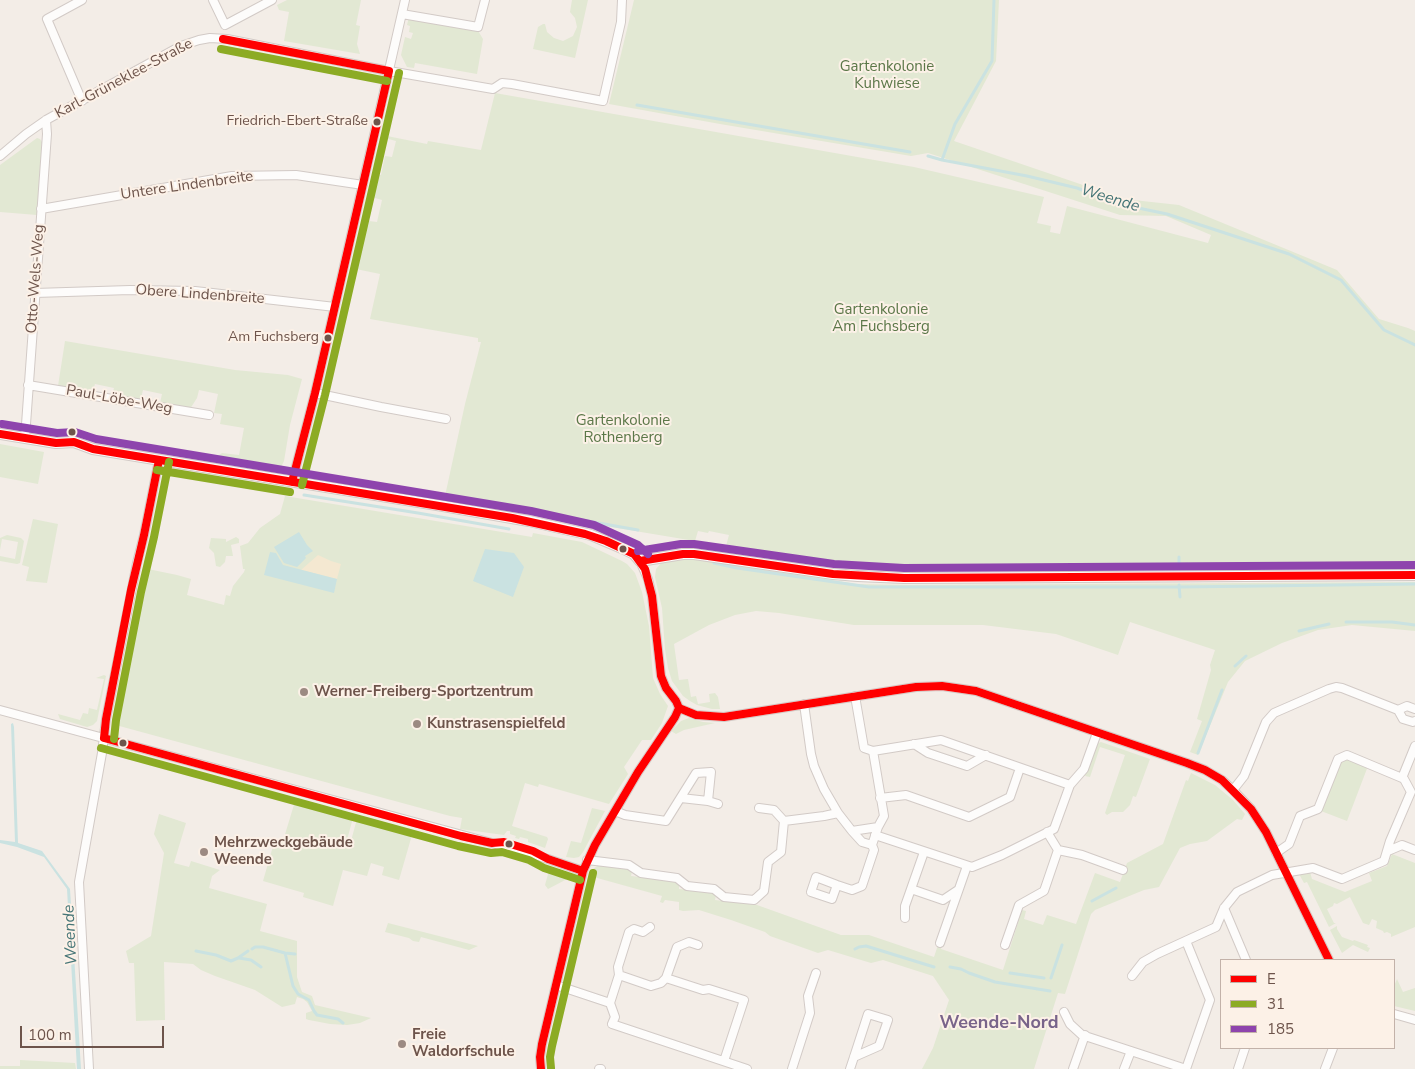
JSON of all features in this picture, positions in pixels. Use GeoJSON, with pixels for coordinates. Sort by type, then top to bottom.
{"type":"FeatureCollection","features":[{"type":"Feature","properties":{"kind":"street"},"geometry":{"type":"LineString","coordinates":[[82,0],[47,20],[82,101]]}},
{"type":"Feature","properties":{"kind":"street"},"geometry":{"type":"LineString","coordinates":[[213,0],[225,26],[222,39]]}},
{"type":"Feature","properties":{"kind":"street"},"geometry":{"type":"LineString","coordinates":[[225,26],[272,0]]}},
{"type":"Feature","properties":{"kind":"street"},"geometry":{"type":"LineString","coordinates":[[292,482],[315,393],[405,0]]}},
{"type":"Feature","properties":{"kind":"street"},"geometry":{"type":"LineString","coordinates":[[402,14],[478,27],[484,0]]}},
{"type":"Feature","properties":{"kind":"street","name":"Karl-Grüneklee-Straße"},"geometry":{"type":"LineString","coordinates":[[0,156],[46,120],[181,46],[210,38],[493,89],[502,83],[512,84],[603,101],[621,22],[622,0]]}},
{"type":"Feature","properties":{"kind":"street","name":"Otto-Wels-Weg"},"geometry":{"type":"LineString","coordinates":[[24,438],[47,134],[46,120]]}},
{"type":"Feature","properties":{"kind":"street","name":"Untere Lindenbreite"},"geometry":{"type":"LineString","coordinates":[[41,210],[232,176],[296,174],[363,185]]}},
{"type":"Feature","properties":{"kind":"street","name":"Obere Lindenbreite"},"geometry":{"type":"LineString","coordinates":[[35,293],[172,290],[225,294],[335,307]]}},
{"type":"Feature","properties":{"kind":"street","name":"Paul-Löbe-Weg"},"geometry":{"type":"LineString","coordinates":[[28,385],[209,415]]}},
{"type":"Feature","properties":{"kind":"street"},"geometry":{"type":"LineString","coordinates":[[315,393],[446,419]]}},
{"type":"Feature","properties":{"kind":"street"},"geometry":{"type":"LineString","coordinates":[[0,434],[56,443],[74,442],[93,449],[443,506],[547,525],[591,535],[606,541],[630,552],[640,561],[648,578],[652,596],[661,676],[666,688],[679,708],[696,715],[724,717],[916,687],[942,686],[976,691],[1205,770],[1222,780],[1251,808],[1266,832],[1329,959]]}},
{"type":"Feature","properties":{"kind":"street"},"geometry":{"type":"LineString","coordinates":[[89,1069],[79,882],[102,753],[107,711],[159,460]]}},
{"type":"Feature","properties":{"kind":"street"},"geometry":{"type":"LineString","coordinates":[[640,561],[694,554],[841,574],[904,578],[1415,575]]}},
{"type":"Feature","properties":{"kind":"street"},"geometry":{"type":"LineString","coordinates":[[1233,790],[1244,776],[1266,722],[1274,713],[1330,689],[1342,688],[1398,710],[1403,719],[1415,721]]}},
{"type":"Feature","properties":{"kind":"street"},"geometry":{"type":"LineString","coordinates":[[855,696],[864,748],[874,751],[941,740],[1070,785]]}},
{"type":"Feature","properties":{"kind":"street"},"geometry":{"type":"LineString","coordinates":[[804,704],[814,766],[824,789],[838,813],[852,831],[862,842],[872,845]]}},
{"type":"Feature","properties":{"kind":"street"},"geometry":{"type":"LineString","coordinates":[[1398,710],[1408,706],[1415,709]]}},
{"type":"Feature","properties":{"kind":"street"},"geometry":{"type":"LineString","coordinates":[[540,1069],[542,1044],[583,871],[615,811],[679,708]]}},
{"type":"Feature","properties":{"kind":"street"},"geometry":{"type":"LineString","coordinates":[[0,710],[492,843],[583,871]]}},
{"type":"Feature","properties":{"kind":"street"},"geometry":{"type":"LineString","coordinates":[[876,835],[972,868],[1002,855],[1054,829],[1070,785],[1084,770],[1097,733]]}},
{"type":"Feature","properties":{"kind":"street"},"geometry":{"type":"LineString","coordinates":[[914,744],[928,753],[967,766],[986,755]]}},
{"type":"Feature","properties":{"kind":"street"},"geometry":{"type":"LineString","coordinates":[[1402,778],[1415,746]]}},
{"type":"Feature","properties":{"kind":"street"},"geometry":{"type":"LineString","coordinates":[[874,751],[884,816]]}},
{"type":"Feature","properties":{"kind":"street"},"geometry":{"type":"LineString","coordinates":[[1132,976],[1143,962],[1216,927],[1224,908],[1237,892],[1272,875],[1313,868],[1342,879],[1384,861],[1390,841],[1412,791],[1402,778],[1347,755],[1338,759],[1318,809],[1300,816],[1289,844],[1276,852]]}},
{"type":"Feature","properties":{"kind":"street"},"geometry":{"type":"LineString","coordinates":[[880,798],[906,795],[969,817],[1010,797],[1020,768]]}},
{"type":"Feature","properties":{"kind":"street"},"geometry":{"type":"LineString","coordinates":[[615,811],[625,815],[666,821],[696,773],[711,772],[708,801]]}},
{"type":"Feature","properties":{"kind":"street"},"geometry":{"type":"LineString","coordinates":[[837,884],[852,890],[862,886],[874,850],[872,845],[878,827],[889,803],[902,795]]}},
{"type":"Feature","properties":{"kind":"street"},"geometry":{"type":"LineString","coordinates":[[681,798],[718,804]]}},
{"type":"Feature","properties":{"kind":"street"},"geometry":{"type":"LineString","coordinates":[[588,860],[629,865],[641,873],[677,878],[687,886],[714,889],[724,897],[754,900],[764,891],[768,862],[781,852],[784,821],[774,810],[759,808]]}},
{"type":"Feature","properties":{"kind":"street"},"geometry":{"type":"LineString","coordinates":[[784,821],[838,813]]}},
{"type":"Feature","properties":{"kind":"street"},"geometry":{"type":"LineString","coordinates":[[852,831],[878,827]]}},
{"type":"Feature","properties":{"kind":"street"},"geometry":{"type":"LineString","coordinates":[[1047,832],[1058,850],[1082,855],[1123,870]]}},
{"type":"Feature","properties":{"kind":"street"},"geometry":{"type":"LineString","coordinates":[[1388,851],[1402,845],[1415,850]]}},
{"type":"Feature","properties":{"kind":"street"},"geometry":{"type":"LineString","coordinates":[[1005,945],[1019,905],[1044,891],[1058,850]]}},
{"type":"Feature","properties":{"kind":"street"},"geometry":{"type":"LineString","coordinates":[[904,918],[905,906],[924,852]]}},
{"type":"Feature","properties":{"kind":"street"},"geometry":{"type":"LineString","coordinates":[[940,943],[967,866]]}},
{"type":"Feature","properties":{"kind":"street"},"geometry":{"type":"LineString","coordinates":[[911,889],[943,900],[958,890]]}},
{"type":"Feature","properties":{"kind":"street"},"geometry":{"type":"LineString","coordinates":[[1224,908],[1246,959]]}},
{"type":"Feature","properties":{"kind":"street"},"geometry":{"type":"LineString","coordinates":[[650,927],[642,932],[634,929],[629,932],[610,1003],[615,1017],[612,1024],[747,1069]]}},
{"type":"Feature","properties":{"kind":"street"},"geometry":{"type":"LineString","coordinates":[[1064,1012],[1070,1024],[1085,1035],[1175,1067],[1186,1069],[1210,1000],[1186,941]]}},
{"type":"Feature","properties":{"kind":"street"},"geometry":{"type":"LineString","coordinates":[[619,975],[651,986],[661,983],[666,978],[677,947],[690,942],[698,945]]}},
{"type":"Feature","properties":{"kind":"street"},"geometry":{"type":"LineString","coordinates":[[792,1069],[810,1013],[808,996],[816,973]]}},
{"type":"Feature","properties":{"kind":"street"},"geometry":{"type":"LineString","coordinates":[[666,978],[703,990],[709,989],[744,1000],[724,1061]]}},
{"type":"Feature","properties":{"kind":"street"},"geometry":{"type":"LineString","coordinates":[[556,985],[610,1003]]}},
{"type":"Feature","properties":{"kind":"street"},"geometry":{"type":"LineString","coordinates":[[850,1069],[868,1014],[888,1020],[880,1046],[854,1057]]}},
{"type":"Feature","properties":{"kind":"street"},"geometry":{"type":"LineString","coordinates":[[1395,1014],[1415,1020]]}},
{"type":"Feature","properties":{"kind":"street"},"geometry":{"type":"LineString","coordinates":[[1073,1069],[1085,1035]]}},
{"type":"Feature","properties":{"kind":"street"},"geometry":{"type":"LineString","coordinates":[[1238,1069],[1245,1049]]}},
{"type":"Feature","properties":{"kind":"street"},"geometry":{"type":"LineString","coordinates":[[1325,1069],[1333,1049]]}},
{"type":"Feature","properties":{"kind":"street"},"geometry":{"type":"LineString","coordinates":[[1124,1069],[1131,1051]]}},
{"type":"Feature","properties":{"kind":"green space"},"geometry":{"type":"Polygon","coordinates":[[[287,0],[361,0],[356,25],[360,26],[357,44],[360,54],[284,41],[289,12],[279,10],[277,5],[287,0]]]}},
{"type":"Feature","properties":{"kind":"green space"},"geometry":{"type":"Polygon","coordinates":[[[572,0],[588,0],[575,58],[533,49],[538,27],[543,24],[545,24],[547,32],[554,38],[563,41],[573,36],[577,27],[575,18],[570,12],[572,0]]]}},
{"type":"Feature","properties":{"kind":"green space"},"geometry":{"type":"Polygon","coordinates":[[[634,0],[999,0],[996,61],[954,141],[1124,199],[1179,205],[1337,270],[1379,319],[1415,331],[1415,565],[890,569],[862,567],[726,546],[729,535],[709,531],[708,533],[698,531],[695,541],[575,521],[556,514],[445,496],[481,342],[478,342],[478,338],[370,319],[380,274],[351,268],[362,225],[368,226],[369,221],[377,222],[382,200],[368,196],[373,174],[381,175],[385,156],[392,157],[396,141],[381,137],[382,135],[427,144],[428,141],[481,150],[495,93],[914,167],[1044,197],[1037,223],[1051,226],[1050,232],[1060,234],[1067,206],[1208,243],[1211,235],[1166,216],[1120,215],[928,153],[911,156],[609,104],[634,0]]]}},
{"type":"Feature","properties":{"kind":"green space"},"geometry":{"type":"Polygon","coordinates":[[[409,17],[477,29],[483,39],[477,74],[415,63],[414,68],[407,67],[401,55],[405,37],[411,39],[413,33],[409,32],[410,26],[407,25],[409,17]]]}},
{"type":"Feature","properties":{"kind":"green space"},"geometry":{"type":"Polygon","coordinates":[[[37,138],[42,142],[37,215],[0,212],[0,165],[37,138]]]}},
{"type":"Feature","properties":{"kind":"green space"},"geometry":{"type":"Polygon","coordinates":[[[65,341],[235,370],[288,375],[302,379],[290,425],[284,461],[281,467],[273,471],[212,460],[222,453],[239,455],[244,428],[220,424],[222,414],[214,413],[218,394],[199,390],[197,398],[190,409],[160,403],[162,394],[143,390],[141,398],[138,400],[112,395],[114,388],[95,384],[93,391],[58,386],[65,341]]]}},
{"type":"Feature","properties":{"kind":"green space"},"geometry":{"type":"Polygon","coordinates":[[[0,444],[44,452],[38,484],[0,477],[0,444]]]}},
{"type":"Feature","properties":{"kind":"green space"},"geometry":{"type":"Polygon","coordinates":[[[285,496],[532,537],[533,533],[582,542],[627,564],[635,573],[642,592],[649,626],[653,678],[668,706],[662,723],[651,740],[642,740],[624,767],[628,774],[609,804],[539,784],[538,787],[525,783],[512,826],[547,837],[545,848],[528,842],[528,839],[515,838],[516,836],[510,834],[510,831],[507,831],[504,835],[460,829],[462,818],[112,724],[143,568],[191,579],[187,595],[224,605],[226,595],[230,596],[233,586],[245,569],[243,569],[240,546],[248,543],[260,528],[280,514],[285,496]]]}},
{"type":"Feature","properties":{"kind":"green space"},"geometry":{"type":"Polygon","coordinates":[[[33,519],[58,524],[47,583],[26,581],[29,567],[22,565],[33,519]]]}},
{"type":"Feature","properties":{"kind":"green space"},"geometry":{"type":"Polygon","coordinates":[[[7,535],[21,538],[24,541],[20,563],[0,561],[0,556],[15,559],[18,542],[2,539],[0,550],[0,538],[7,535]]]}},
{"type":"Feature","properties":{"kind":"green space"},"geometry":{"type":"Polygon","coordinates":[[[236,537],[239,539],[239,543],[231,545],[233,556],[226,556],[225,562],[220,567],[216,566],[214,553],[209,548],[211,538],[226,539],[226,542],[236,537]]]}},
{"type":"Feature","properties":{"kind":"green space"},"geometry":{"type":"Polygon","coordinates":[[[693,559],[857,584],[1415,582],[1415,631],[1352,625],[1318,630],[1282,643],[1245,661],[1228,682],[1198,755],[1190,752],[1202,721],[1197,719],[1215,650],[1130,622],[1118,655],[1056,634],[983,625],[854,625],[756,611],[735,615],[709,625],[674,644],[679,680],[688,679],[691,697],[696,696],[698,704],[710,702],[709,694],[715,693],[718,697],[720,709],[712,709],[697,705],[690,701],[683,696],[672,681],[665,649],[662,608],[655,577],[656,569],[662,562],[693,559]]]}},
{"type":"Feature","properties":{"kind":"green space"},"geometry":{"type":"Polygon","coordinates":[[[106,676],[97,721],[93,725],[87,727],[60,719],[58,714],[80,720],[83,713],[88,714],[89,708],[97,710],[104,679],[96,678],[106,676]]]}},
{"type":"Feature","properties":{"kind":"green space"},"geometry":{"type":"Polygon","coordinates":[[[689,718],[715,723],[684,730],[676,734],[671,731],[681,721],[689,718]]]}},
{"type":"Feature","properties":{"kind":"green space"},"geometry":{"type":"Polygon","coordinates":[[[1101,742],[1150,759],[1136,797],[1133,796],[1130,805],[1123,812],[1112,812],[1107,815],[1105,813],[1125,755],[1100,747],[1090,777],[1085,776],[1096,744],[1101,742]]]}},
{"type":"Feature","properties":{"kind":"green space"},"geometry":{"type":"Polygon","coordinates":[[[1346,757],[1368,766],[1347,821],[1321,811],[1341,760],[1346,757]]]}},
{"type":"Feature","properties":{"kind":"green space"},"geometry":{"type":"Polygon","coordinates":[[[1191,773],[1215,785],[1233,800],[1245,814],[1242,820],[1237,819],[1207,841],[1180,848],[1159,887],[1144,890],[1095,910],[1091,914],[1065,994],[1058,993],[1034,1069],[922,1069],[933,1048],[949,1000],[933,976],[883,960],[871,963],[828,950],[818,953],[770,936],[765,932],[699,910],[679,910],[679,902],[665,900],[663,903],[660,902],[662,896],[590,876],[594,868],[599,865],[629,868],[632,871],[631,876],[676,881],[679,889],[713,892],[716,895],[715,900],[757,905],[841,935],[869,935],[934,957],[939,942],[942,943],[941,949],[1003,970],[1022,910],[1026,911],[1024,919],[1043,925],[1047,915],[1076,924],[1095,873],[1120,882],[1127,863],[1163,844],[1186,780],[1188,781],[1191,773]]]}},
{"type":"Feature","properties":{"kind":"green space"},"geometry":{"type":"Polygon","coordinates":[[[296,798],[354,814],[347,840],[351,841],[358,815],[385,823],[412,835],[399,880],[382,875],[384,867],[371,863],[367,876],[343,870],[333,906],[303,897],[304,893],[263,881],[275,839],[283,841],[296,798]]]}},
{"type":"Feature","properties":{"kind":"green space"},"geometry":{"type":"Polygon","coordinates":[[[592,808],[605,811],[579,857],[566,857],[571,841],[581,843],[592,808]]]}},
{"type":"Feature","properties":{"kind":"green space"},"geometry":{"type":"Polygon","coordinates":[[[159,814],[186,823],[174,863],[189,867],[191,861],[220,870],[212,876],[209,888],[267,904],[260,931],[297,941],[297,977],[302,992],[312,996],[315,1005],[371,1018],[360,1023],[347,1025],[309,1020],[306,1019],[306,1013],[312,1011],[303,999],[297,997],[295,1004],[282,1007],[255,990],[215,976],[193,964],[164,962],[165,1020],[136,1021],[134,963],[129,963],[126,951],[151,936],[164,853],[154,834],[159,814]]]}},
{"type":"Feature","properties":{"kind":"green space"},"geometry":{"type":"Polygon","coordinates":[[[1392,854],[1415,863],[1415,927],[1391,937],[1391,934],[1384,933],[1376,928],[1377,921],[1372,919],[1369,925],[1363,923],[1350,897],[1337,904],[1334,903],[1333,906],[1327,909],[1334,923],[1336,923],[1329,927],[1307,882],[1304,883],[1299,874],[1310,872],[1312,879],[1345,892],[1372,881],[1369,873],[1387,866],[1392,854]]]}},
{"type":"Feature","properties":{"kind":"green space"},"geometry":{"type":"Polygon","coordinates":[[[550,867],[563,871],[569,878],[548,889],[545,885],[550,867]]]}},
{"type":"Feature","properties":{"kind":"green space"},"geometry":{"type":"Polygon","coordinates":[[[388,923],[478,946],[469,950],[421,937],[419,942],[413,941],[409,938],[385,932],[388,923]]]}},
{"type":"Feature","properties":{"kind":"green space"},"geometry":{"type":"Polygon","coordinates":[[[1337,926],[1342,937],[1368,945],[1367,947],[1370,948],[1368,952],[1353,945],[1342,953],[1330,930],[1337,926]]]}},
{"type":"Feature","properties":{"kind":"green space"},"geometry":{"type":"Polygon","coordinates":[[[1397,979],[1403,992],[1415,988],[1415,1011],[1395,1006],[1395,984],[1397,979]]]}},
{"type":"Feature","properties":{"kind":"green space"},"geometry":{"type":"Polygon","coordinates":[[[20,1060],[75,1063],[76,1069],[0,1069],[0,1066],[20,1066],[20,1060]]]}},
{"type":"Feature","properties":{"kind":"sand"},"geometry":{"type":"Polygon","coordinates":[[[318,555],[341,564],[337,579],[301,570],[318,555]]]}},
{"type":"Feature","properties":{"kind":"water"},"geometry":{"type":"Polygon","coordinates":[[[299,532],[313,551],[305,556],[306,558],[297,567],[284,563],[274,547],[299,532]]]}},
{"type":"Feature","properties":{"kind":"water"},"geometry":{"type":"Polygon","coordinates":[[[485,549],[514,553],[524,567],[513,597],[473,581],[485,549]]]}},
{"type":"Feature","properties":{"kind":"water"},"geometry":{"type":"Polygon","coordinates":[[[270,552],[276,553],[283,565],[337,579],[334,593],[264,575],[270,552]]]}},
{"type":"Feature","properties":{"kind":"water"},"geometry":{"type":"Polygon","coordinates":[[[13,723],[18,843],[42,851],[70,889],[81,1069],[77,1069],[67,889],[44,857],[0,843],[0,840],[15,842],[11,724],[13,723]]]}},
{"type":"Feature","properties":{"kind":"waterway","name":"Weende"},"geometry":{"type":"LineString","coordinates":[[994,0],[992,61],[955,124],[942,160],[1027,176],[1077,188],[1119,204],[1167,214],[1289,254],[1341,280],[1384,330],[1415,345]]}},
{"type":"Feature","properties":{"kind":"waterway"},"geometry":{"type":"LineString","coordinates":[[637,105],[910,152]]}},
{"type":"Feature","properties":{"kind":"waterway"},"geometry":{"type":"LineString","coordinates":[[928,156],[942,160]]}},
{"type":"Feature","properties":{"kind":"waterway"},"geometry":{"type":"LineString","coordinates":[[304,495],[509,529]]}},
{"type":"Feature","properties":{"kind":"waterway"},"geometry":{"type":"LineString","coordinates":[[576,519],[638,530]]}},
{"type":"Feature","properties":{"kind":"waterway"},"geometry":{"type":"LineString","coordinates":[[1179,557],[1179,566]]}},
{"type":"Feature","properties":{"kind":"waterway"},"geometry":{"type":"LineString","coordinates":[[714,563],[869,587],[1180,587],[1415,584]]}},
{"type":"Feature","properties":{"kind":"waterway"},"geometry":{"type":"LineString","coordinates":[[1179,585],[1180,597]]}},
{"type":"Feature","properties":{"kind":"waterway"},"geometry":{"type":"LineString","coordinates":[[1346,622],[1392,622],[1415,625]]}},
{"type":"Feature","properties":{"kind":"waterway"},"geometry":{"type":"LineString","coordinates":[[1299,631],[1329,624]]}},
{"type":"Feature","properties":{"kind":"waterway"},"geometry":{"type":"LineString","coordinates":[[1235,666],[1246,656]]}},
{"type":"Feature","properties":{"kind":"waterway"},"geometry":{"type":"LineString","coordinates":[[1198,753],[1222,690]]}},
{"type":"Feature","properties":{"kind":"waterway"},"geometry":{"type":"LineString","coordinates":[[1092,901],[1116,888]]}},
{"type":"Feature","properties":{"kind":"waterway"},"geometry":{"type":"LineString","coordinates":[[1051,978],[1062,945]]}},
{"type":"Feature","properties":{"kind":"waterway"},"geometry":{"type":"LineString","coordinates":[[855,949],[866,946],[934,967]]}},
{"type":"Feature","properties":{"kind":"waterway"},"geometry":{"type":"LineString","coordinates":[[252,949],[263,947],[295,954]]}},
{"type":"Feature","properties":{"kind":"waterway"},"geometry":{"type":"LineString","coordinates":[[196,951],[216,955],[231,961],[248,951]]}},
{"type":"Feature","properties":{"kind":"waterway"},"geometry":{"type":"LineString","coordinates":[[285,953],[293,986],[298,994],[309,1000],[317,1015],[338,1019],[343,1023]]}},
{"type":"Feature","properties":{"kind":"waterway"},"geometry":{"type":"LineString","coordinates":[[239,958],[251,960],[261,967]]}},
{"type":"Feature","properties":{"kind":"waterway"},"geometry":{"type":"LineString","coordinates":[[950,967],[961,969],[995,982],[1050,991]]}},
{"type":"Feature","properties":{"kind":"waterway"},"geometry":{"type":"LineString","coordinates":[[1010,973],[1044,978]]}},
{"type":"Feature","properties":{"kind":"transit line","name":"E"},"geometry":{"type":"LineString","coordinates":[[223,39],[389,71]]}},
{"type":"Feature","properties":{"kind":"transit line","name":"31"},"geometry":{"type":"LineString","coordinates":[[221,49],[387,81]]}},
{"type":"Feature","properties":{"kind":"transit line","name":"E"},"geometry":{"type":"LineString","coordinates":[[292,482],[315,393],[389,71]]}},
{"type":"Feature","properties":{"kind":"transit line","name":"31"},"geometry":{"type":"LineString","coordinates":[[302,485],[325,395],[399,73]]}},
{"type":"Feature","properties":{"kind":"transit line","name":"185"},"geometry":{"type":"LineString","coordinates":[[2,424],[57,433],[75,432],[96,439],[531,511],[594,525],[638,545],[648,554]]}},
{"type":"Feature","properties":{"kind":"transit line","name":"E"},"geometry":{"type":"LineString","coordinates":[[0,434],[56,443],[74,442],[93,449],[512,518],[585,534],[606,541],[634,554],[645,569],[652,596],[661,676],[666,688],[679,708]]}},
{"type":"Feature","properties":{"kind":"transit line","name":"E"},"geometry":{"type":"LineString","coordinates":[[104,738],[131,590],[159,460]]}},
{"type":"Feature","properties":{"kind":"transit line","name":"31"},"geometry":{"type":"LineString","coordinates":[[114,739],[141,592],[169,462]]}},
{"type":"Feature","properties":{"kind":"transit line","name":"31"},"geometry":{"type":"LineString","coordinates":[[157,470],[290,492]]}},
{"type":"Feature","properties":{"kind":"transit line","name":"185"},"geometry":{"type":"LineString","coordinates":[[638,551],[681,544],[694,544],[834,564],[904,568],[1415,565]]}},
{"type":"Feature","properties":{"kind":"transit line","name":"E"},"geometry":{"type":"LineString","coordinates":[[640,561],[694,554],[833,574],[904,578],[1415,575]]}},
{"type":"Feature","properties":{"kind":"transit line","name":"E"},"geometry":{"type":"LineString","coordinates":[[679,708],[696,715],[724,717],[916,687],[942,686],[976,691],[1187,763],[1205,770],[1222,780],[1251,809],[1266,832],[1329,959]]}},
{"type":"Feature","properties":{"kind":"transit line","name":"E"},"geometry":{"type":"LineString","coordinates":[[541,1069],[542,1044],[583,871],[595,845],[615,811],[679,708]]}},
{"type":"Feature","properties":{"kind":"transit line","name":"E"},"geometry":{"type":"LineString","coordinates":[[104,738],[461,836],[492,843],[504,842],[533,851],[548,859],[583,871]]}},
{"type":"Feature","properties":{"kind":"transit line","name":"31"},"geometry":{"type":"LineString","coordinates":[[101,748],[458,846],[491,853],[502,852],[529,860],[544,868],[580,880]]}},
{"type":"Feature","properties":{"kind":"transit line","name":"31"},"geometry":{"type":"LineString","coordinates":[[551,1068],[552,1046],[593,873]]}},
{"type":"Feature","properties":{"kind":"place","name":"Friedrich-Ebert-Straße"},"geometry":{"type":"Point","coordinates":[377,122]}},
{"type":"Feature","properties":{"kind":"place","name":"Am Fuchsberg"},"geometry":{"type":"Point","coordinates":[328,338]}},
{"type":"Feature","properties":{"kind":"place","name":"Werner-Freiberg-Sportzentrum"},"geometry":{"type":"Point","coordinates":[304,692]}},
{"type":"Feature","properties":{"kind":"place","name":"Kunstrasenspielfeld"},"geometry":{"type":"Point","coordinates":[417,724]}},
{"type":"Feature","properties":{"kind":"place","name":"Mehrzweckgebäude Weende"},"geometry":{"type":"Point","coordinates":[204,852]}},
{"type":"Feature","properties":{"kind":"place","name":"Freie Waldorfschule"},"geometry":{"type":"Point","coordinates":[402,1044]}},
{"type":"Feature","properties":{"kind":"district","name":"Weende-Nord"},"geometry":{"type":"Point","coordinates":[999,1024]}},
{"type":"Feature","properties":{"kind":"park label","name":"Gartenkolonie Kuhwiese"},"geometry":{"type":"Point","coordinates":[887,76]}},
{"type":"Feature","properties":{"kind":"park label","name":"Gartenkolonie Am Fuchsberg"},"geometry":{"type":"Point","coordinates":[881,318]}},
{"type":"Feature","properties":{"kind":"park label","name":"Gartenkolonie Rothenberg"},"geometry":{"type":"Point","coordinates":[623,430]}}]}
